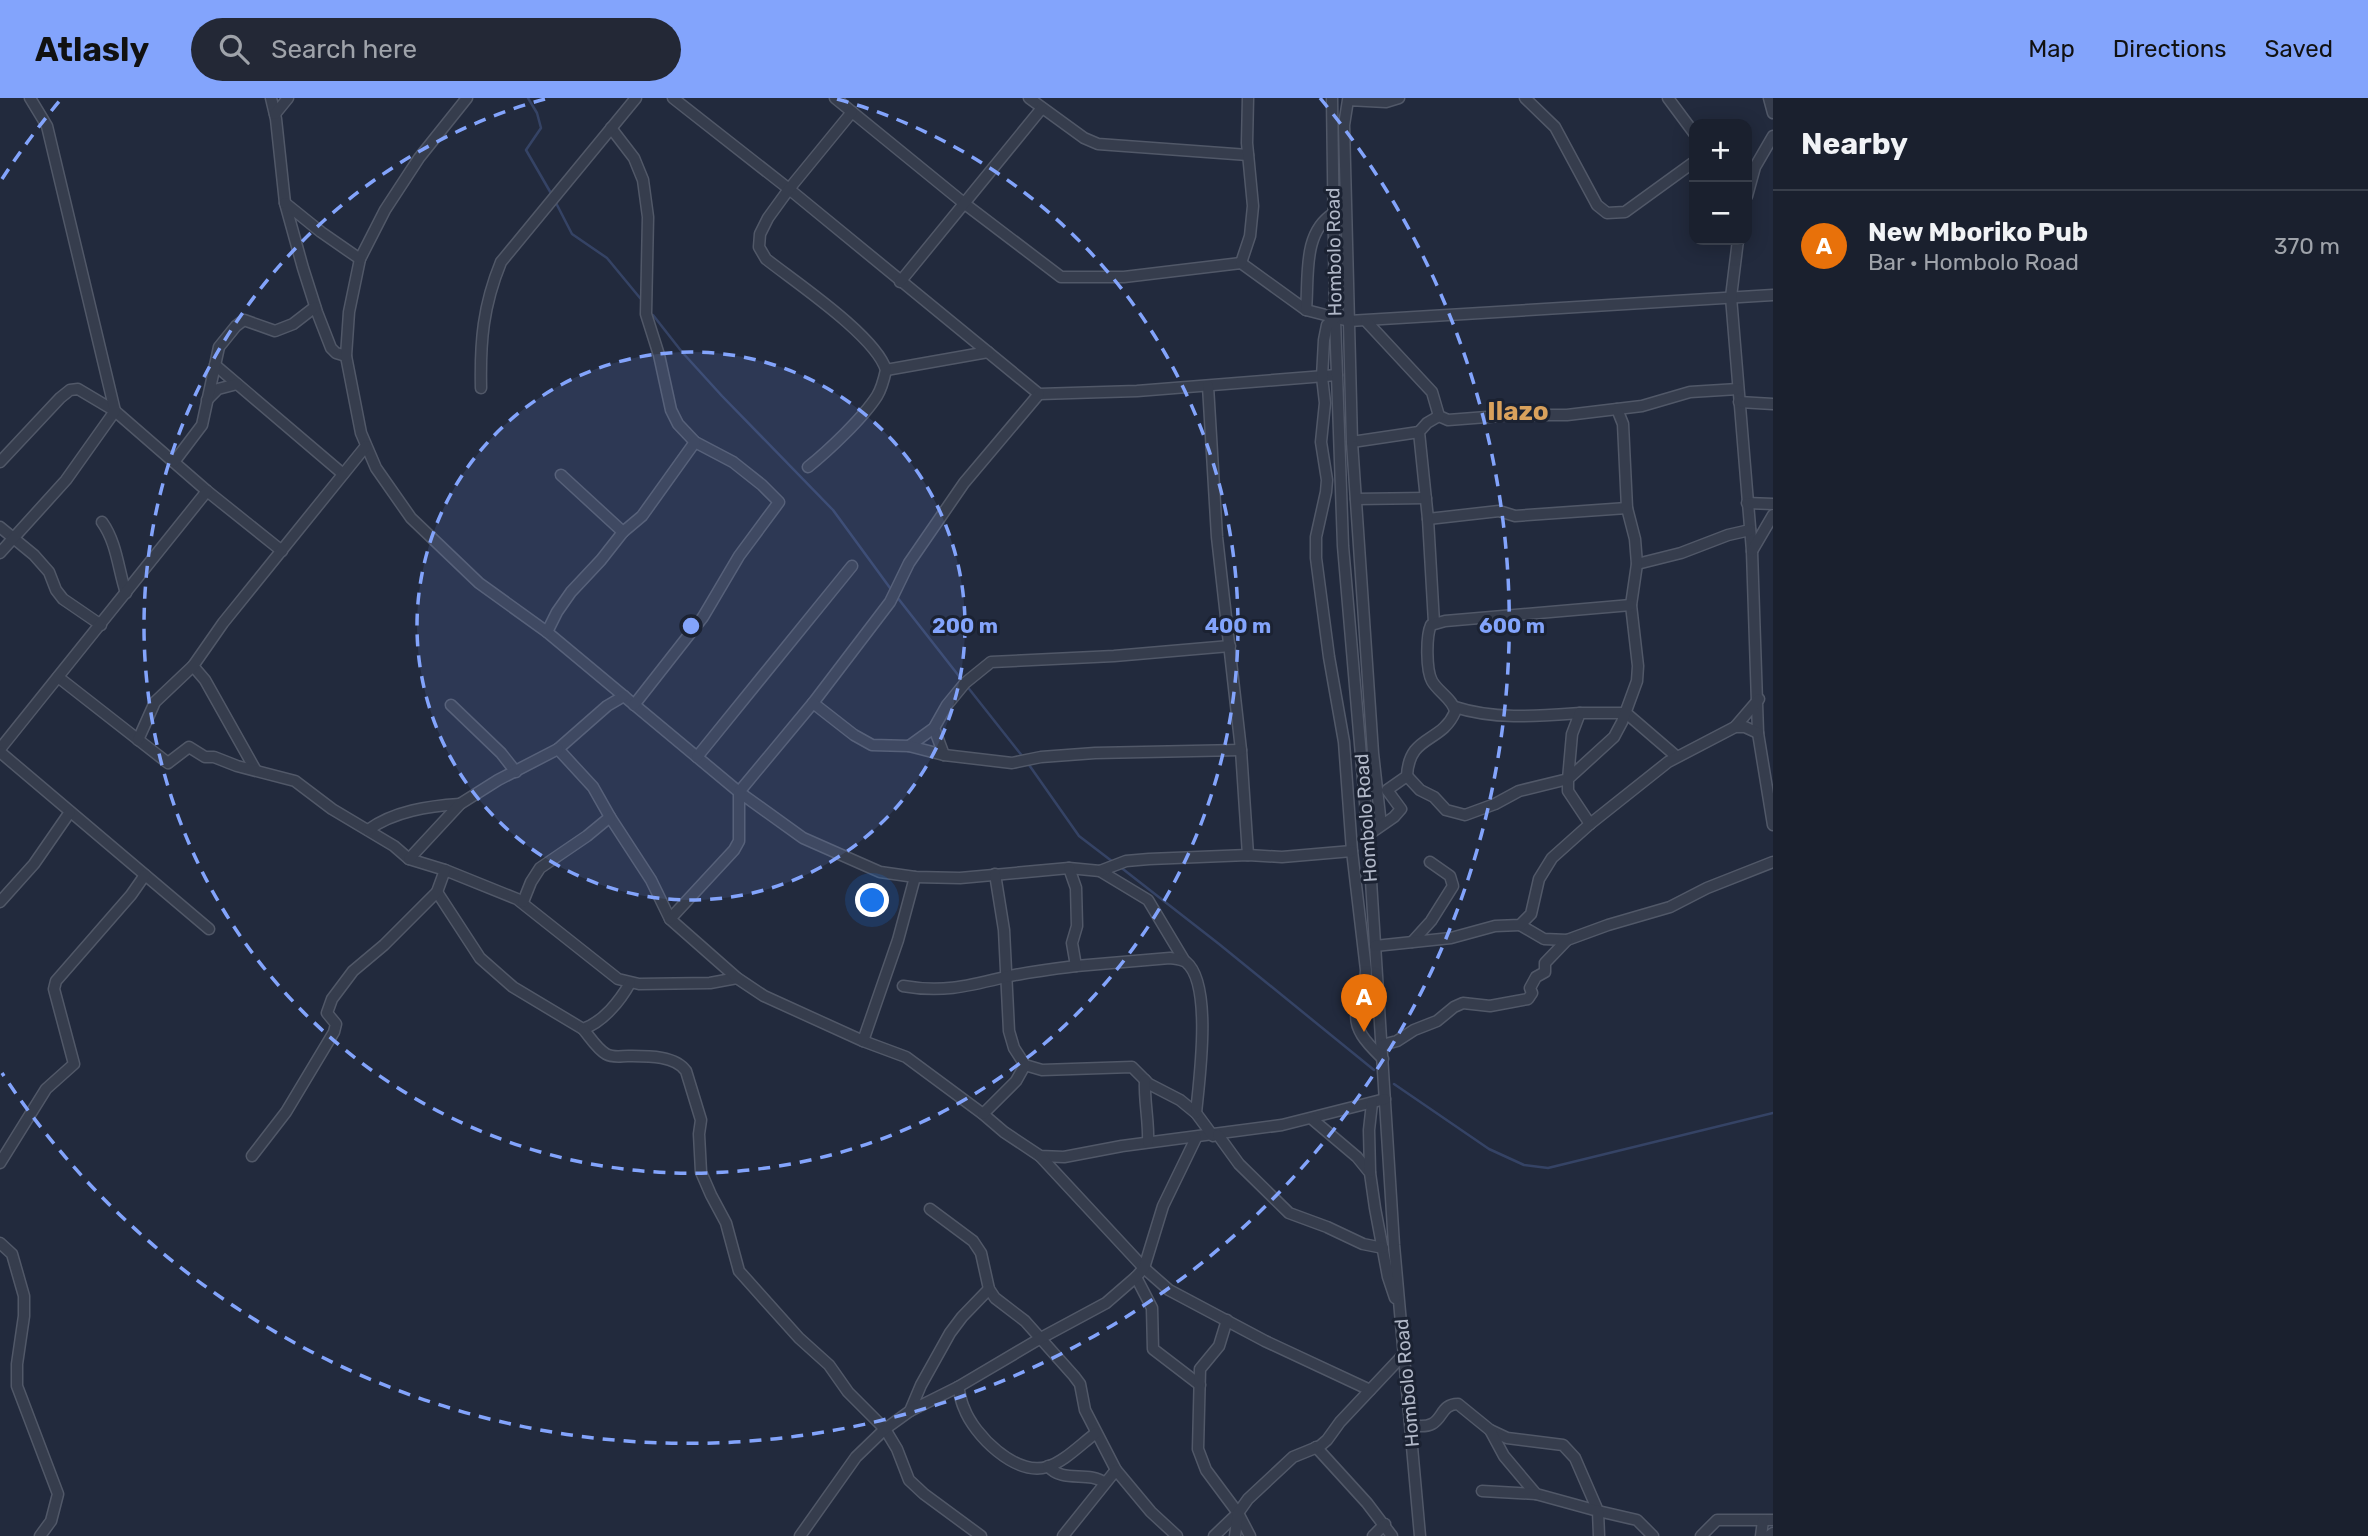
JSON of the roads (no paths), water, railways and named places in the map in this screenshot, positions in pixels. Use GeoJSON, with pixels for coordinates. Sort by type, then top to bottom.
{"type":"FeatureCollection","features":[{"type":"Feature","properties":{"kind":"street"},"geometry":{"type":"LineString","coordinates":[[0,553],[66,480],[115,411],[47,126],[30,98]]}},
{"type":"Feature","properties":{"kind":"street"},"geometry":{"type":"LineString","coordinates":[[271,98],[285,202],[315,307],[331,348],[346,356]]}},
{"type":"Feature","properties":{"kind":"street"},"geometry":{"type":"LineString","coordinates":[[275,114],[288,98]]}},
{"type":"Feature","properties":{"kind":"street"},"geometry":{"type":"LineString","coordinates":[[467,98],[398,187],[360,260],[349,312],[346,356],[354,403],[366,446],[376,468],[411,518],[479,583],[547,632],[738,792],[789,829],[812,843],[880,872],[937,878],[1069,868],[1100,871],[1126,861],[1248,855],[1282,857],[1352,851]]}},
{"type":"Feature","properties":{"kind":"street"},"geometry":{"type":"LineString","coordinates":[[481,388],[480,349],[483,323],[489,293],[501,262],[636,98]]}},
{"type":"Feature","properties":{"kind":"street"},"geometry":{"type":"LineString","coordinates":[[673,98],[789,189],[1039,394],[1063,395],[1208,386],[1337,375]]}},
{"type":"Feature","properties":{"kind":"street"},"geometry":{"type":"LineString","coordinates":[[835,98],[965,204],[1061,277],[1124,277],[1241,263],[1306,310],[1349,321],[1773,295]]}},
{"type":"Feature","properties":{"kind":"street"},"geometry":{"type":"LineString","coordinates":[[1028,98],[1084,138],[1098,144],[1248,155]]}},
{"type":"Feature","properties":{"kind":"street"},"geometry":{"type":"LineString","coordinates":[[1241,263],[1250,236],[1253,206],[1248,155],[1248,98]]}},
{"type":"Feature","properties":{"kind":"street"},"geometry":{"type":"LineString","coordinates":[[1332,99],[1386,102],[1399,98]]}},
{"type":"Feature","properties":{"kind":"street"},"geometry":{"type":"LineString","coordinates":[[1525,98],[1555,127],[1597,205],[1606,213],[1625,212],[1689,166]]}},
{"type":"Feature","properties":{"kind":"street"},"geometry":{"type":"LineString","coordinates":[[1668,98],[1689,126]]}},
{"type":"Feature","properties":{"kind":"street"},"geometry":{"type":"LineString","coordinates":[[1769,98],[1773,113]]}},
{"type":"Feature","properties":{"kind":"street","name":"Hombolo Road"},"geometry":{"type":"LineString","coordinates":[[1332,99],[1335,318],[1343,546],[1367,835],[1400,1312],[1420,1536]]}},
{"type":"Feature","properties":{"kind":"street"},"geometry":{"type":"LineString","coordinates":[[1349,99],[1345,115],[1343,156],[1352,442],[1373,753],[1381,825]]}},
{"type":"Feature","properties":{"kind":"street"},"geometry":{"type":"LineString","coordinates":[[900,282],[1042,108]]}},
{"type":"Feature","properties":{"kind":"street"},"geometry":{"type":"LineString","coordinates":[[852,112],[789,189],[760,234],[759,247],[762,255],[849,325],[874,349],[887,370]]}},
{"type":"Feature","properties":{"kind":"street"},"geometry":{"type":"LineString","coordinates":[[611,128],[634,158],[643,180],[648,217],[646,314],[659,355],[671,410],[678,424],[695,442],[733,462],[779,502],[739,556],[703,617],[634,705]]}},
{"type":"Feature","properties":{"kind":"street"},"geometry":{"type":"LineString","coordinates":[[1752,165],[1773,136]]}},
{"type":"Feature","properties":{"kind":"street"},"geometry":{"type":"LineString","coordinates":[[285,202],[360,260]]}},
{"type":"Feature","properties":{"kind":"street"},"geometry":{"type":"LineString","coordinates":[[1306,310],[1311,243],[1318,226],[1334,213]]}},
{"type":"Feature","properties":{"kind":"street"},"geometry":{"type":"LineString","coordinates":[[1737,245],[1731,297],[1752,551],[1759,736],[1773,825]]}},
{"type":"Feature","properties":{"kind":"street"},"geometry":{"type":"LineString","coordinates":[[174,462],[202,425],[219,347],[244,320],[275,331],[293,324],[315,307]]}},
{"type":"Feature","properties":{"kind":"street"},"geometry":{"type":"LineString","coordinates":[[1335,318],[1327,325],[1322,377],[1325,403],[1321,442],[1326,492],[1316,537],[1316,558],[1344,742],[1352,851],[1366,970],[1365,987],[1356,1018],[1361,1033],[1383,1059]]}},
{"type":"Feature","properties":{"kind":"street"},"geometry":{"type":"LineString","coordinates":[[1366,321],[1432,392],[1438,416]]}},
{"type":"Feature","properties":{"kind":"street"},"geometry":{"type":"LineString","coordinates":[[887,370],[988,352]]}},
{"type":"Feature","properties":{"kind":"street"},"geometry":{"type":"LineString","coordinates":[[215,365],[343,474]]}},
{"type":"Feature","properties":{"kind":"street"},"geometry":{"type":"LineString","coordinates":[[807,467],[870,405],[880,390],[887,370]]}},
{"type":"Feature","properties":{"kind":"street"},"geometry":{"type":"LineString","coordinates":[[207,400],[218,389],[237,384]]}},
{"type":"Feature","properties":{"kind":"street"},"geometry":{"type":"LineString","coordinates":[[1208,386],[1217,537],[1241,750],[1248,855]]}},
{"type":"Feature","properties":{"kind":"street"},"geometry":{"type":"LineString","coordinates":[[0,461],[60,398],[70,390],[78,389],[115,411],[207,491],[282,551]]}},
{"type":"Feature","properties":{"kind":"street"},"geometry":{"type":"LineString","coordinates":[[1352,442],[1419,432],[1427,422],[1438,416],[1455,421],[1513,415],[1567,415],[1642,406],[1690,392],[1738,389]]}},
{"type":"Feature","properties":{"kind":"street"},"geometry":{"type":"LineString","coordinates":[[670,919],[734,850],[739,833],[738,792],[813,703],[890,602],[909,563],[964,483],[1039,394]]}},
{"type":"Feature","properties":{"kind":"street"},"geometry":{"type":"LineString","coordinates":[[1738,402],[1773,404]]}},
{"type":"Feature","properties":{"kind":"street"},"geometry":{"type":"LineString","coordinates":[[1455,707],[1446,724],[1411,753],[1407,776],[1446,810],[1465,815],[1495,804],[1519,791],[1567,779],[1614,737],[1634,694],[1638,674],[1631,605],[1637,564],[1635,539],[1627,508],[1623,424],[1617,410]]}},
{"type":"Feature","properties":{"kind":"street"},"geometry":{"type":"LineString","coordinates":[[1419,432],[1428,519],[1434,623],[1428,634],[1429,674],[1433,683],[1455,707],[1472,713],[1511,716],[1626,713],[1676,756]]}},
{"type":"Feature","properties":{"kind":"street"},"geometry":{"type":"LineString","coordinates":[[547,632],[571,592],[623,532],[642,516],[695,442]]}},
{"type":"Feature","properties":{"kind":"street"},"geometry":{"type":"LineString","coordinates":[[1321,442],[1339,442]]}},
{"type":"Feature","properties":{"kind":"street"},"geometry":{"type":"LineString","coordinates":[[138,740],[155,702],[193,666],[223,623],[366,446]]}},
{"type":"Feature","properties":{"kind":"street"},"geometry":{"type":"LineString","coordinates":[[561,475],[623,532]]}},
{"type":"Feature","properties":{"kind":"street"},"geometry":{"type":"LineString","coordinates":[[207,491],[0,751],[209,929]]}},
{"type":"Feature","properties":{"kind":"street"},"geometry":{"type":"LineString","coordinates":[[1356,499],[1426,498]]}},
{"type":"Feature","properties":{"kind":"street"},"geometry":{"type":"LineString","coordinates":[[1747,503],[1773,504]]}},
{"type":"Feature","properties":{"kind":"street"},"geometry":{"type":"LineString","coordinates":[[1428,519],[1499,511],[1515,516],[1627,508]]}},
{"type":"Feature","properties":{"kind":"street"},"geometry":{"type":"LineString","coordinates":[[1752,551],[1773,515]]}},
{"type":"Feature","properties":{"kind":"street"},"geometry":{"type":"LineString","coordinates":[[102,522],[108,530],[126,593]]}},
{"type":"Feature","properties":{"kind":"street"},"geometry":{"type":"LineString","coordinates":[[0,527],[34,555],[49,572],[55,590],[63,599],[101,625]]}},
{"type":"Feature","properties":{"kind":"street"},"geometry":{"type":"LineString","coordinates":[[1637,564],[1690,551],[1728,535],[1750,530]]}},
{"type":"Feature","properties":{"kind":"street"},"geometry":{"type":"LineString","coordinates":[[697,757],[852,566]]}},
{"type":"Feature","properties":{"kind":"street"},"geometry":{"type":"LineString","coordinates":[[1434,623],[1631,605]]}},
{"type":"Feature","properties":{"kind":"street"},"geometry":{"type":"LineString","coordinates":[[909,746],[934,728],[947,705],[965,683],[991,662],[1114,656],[1230,646]]}},
{"type":"Feature","properties":{"kind":"street"},"geometry":{"type":"LineString","coordinates":[[193,666],[205,680],[255,769]]}},
{"type":"Feature","properties":{"kind":"street"},"geometry":{"type":"LineString","coordinates":[[58,677],[168,763],[189,747],[205,757],[214,757],[237,766],[295,780],[345,818],[394,846],[409,859],[445,870],[523,902],[612,975],[630,983],[710,983],[737,978]]}},
{"type":"Feature","properties":{"kind":"street"},"geometry":{"type":"LineString","coordinates":[[409,859],[460,804],[558,749],[607,705],[624,696]]}},
{"type":"Feature","properties":{"kind":"street"},"geometry":{"type":"LineString","coordinates":[[1520,925],[1531,915],[1539,879],[1552,858],[1649,775],[1676,756],[1735,727],[1759,699]]}},
{"type":"Feature","properties":{"kind":"street"},"geometry":{"type":"LineString","coordinates":[[813,703],[872,746],[909,746],[944,755],[1012,763],[1041,757],[1241,750]]}},
{"type":"Feature","properties":{"kind":"street"},"geometry":{"type":"LineString","coordinates":[[451,705],[501,753],[516,772]]}},
{"type":"Feature","properties":{"kind":"street"},"geometry":{"type":"LineString","coordinates":[[1580,713],[1573,734],[1568,791],[1590,824]]}},
{"type":"Feature","properties":{"kind":"street"},"geometry":{"type":"LineString","coordinates":[[1735,727],[1745,727],[1773,741]]}},
{"type":"Feature","properties":{"kind":"street"},"geometry":{"type":"LineString","coordinates":[[934,728],[944,755]]}},
{"type":"Feature","properties":{"kind":"street"},"geometry":{"type":"LineString","coordinates":[[558,749],[593,787],[651,880],[670,919],[737,978],[764,996],[863,1041],[906,1056],[1004,1132],[1040,1156],[1144,1268],[1169,1290],[1313,1365],[1370,1390]]}},
{"type":"Feature","properties":{"kind":"street"},"geometry":{"type":"LineString","coordinates":[[1367,835],[1401,809],[1387,790],[1407,776]]}},
{"type":"Feature","properties":{"kind":"street"},"geometry":{"type":"LineString","coordinates":[[368,830],[388,818],[429,806],[460,804]]}},
{"type":"Feature","properties":{"kind":"street"},"geometry":{"type":"LineString","coordinates":[[0,902],[34,864],[70,812]]}},
{"type":"Feature","properties":{"kind":"street"},"geometry":{"type":"LineString","coordinates":[[523,902],[530,882],[540,868],[610,817]]}},
{"type":"Feature","properties":{"kind":"street"},"geometry":{"type":"LineString","coordinates":[[1412,942],[1431,921],[1453,886],[1450,876],[1430,862]]}},
{"type":"Feature","properties":{"kind":"street"},"geometry":{"type":"LineString","coordinates":[[1374,946],[1464,936],[1495,926],[1520,925],[1544,939],[1567,940],[1670,907],[1707,888],[1773,862]]}},
{"type":"Feature","properties":{"kind":"street"},"geometry":{"type":"LineString","coordinates":[[1069,868],[1076,888],[1077,926],[1072,943],[1076,966]]}},
{"type":"Feature","properties":{"kind":"street"},"geometry":{"type":"LineString","coordinates":[[252,1156],[286,1112],[334,1032],[336,1024],[327,1013],[332,999],[354,971],[437,892],[445,870]]}},
{"type":"Feature","properties":{"kind":"street"},"geometry":{"type":"LineString","coordinates":[[1100,871],[1148,901],[1189,966],[1196,982],[1204,1029],[1196,1113]]}},
{"type":"Feature","properties":{"kind":"street"},"geometry":{"type":"LineString","coordinates":[[995,874],[1004,930],[1009,1031],[1014,1048],[1025,1065],[1042,1070],[1132,1067],[1145,1080],[1180,1100],[1196,1113],[1239,1164],[1289,1213],[1363,1244],[1383,1248]]}},
{"type":"Feature","properties":{"kind":"street"},"geometry":{"type":"LineString","coordinates":[[0,1163],[46,1089],[74,1064],[54,989],[55,981],[131,895],[145,875]]}},
{"type":"Feature","properties":{"kind":"street"},"geometry":{"type":"LineString","coordinates":[[863,1041],[898,940],[915,877]]}},
{"type":"Feature","properties":{"kind":"street"},"geometry":{"type":"LineString","coordinates":[[437,892],[480,958],[513,987],[583,1029],[611,1056],[645,1056],[682,1065],[701,1121],[701,1172],[730,1232],[737,1268],[754,1290],[799,1338],[829,1365],[848,1392],[885,1429],[898,1449],[909,1480],[981,1536]]}},
{"type":"Feature","properties":{"kind":"street"},"geometry":{"type":"LineString","coordinates":[[1382,1045],[1397,1041],[1437,1021],[1463,1003],[1490,1006],[1528,999],[1536,977],[1545,972],[1545,963],[1567,940]]}},
{"type":"Feature","properties":{"kind":"street"},"geometry":{"type":"LineString","coordinates":[[903,986],[918,989],[966,988],[1007,977],[1076,966],[1170,958],[1184,960]]}},
{"type":"Feature","properties":{"kind":"street"},"geometry":{"type":"LineString","coordinates":[[583,1029],[617,1003],[630,983]]}},
{"type":"Feature","properties":{"kind":"street"},"geometry":{"type":"LineString","coordinates":[[983,1114],[1016,1081],[1025,1065]]}},
{"type":"Feature","properties":{"kind":"street"},"geometry":{"type":"LineString","coordinates":[[1145,1080],[1148,1142]]}},
{"type":"Feature","properties":{"kind":"street"},"geometry":{"type":"LineString","coordinates":[[1040,1156],[1064,1157],[1148,1142],[1216,1135],[1312,1119],[1385,1099]]}},
{"type":"Feature","properties":{"kind":"street"},"geometry":{"type":"LineString","coordinates":[[1372,1103],[1370,1173],[1388,1277],[1400,1312]]}},
{"type":"Feature","properties":{"kind":"street"},"geometry":{"type":"LineString","coordinates":[[1312,1119],[1357,1157],[1370,1173]]}},
{"type":"Feature","properties":{"kind":"street"},"geometry":{"type":"LineString","coordinates":[[806,1534],[856,1457],[885,1429],[910,1411],[958,1387],[1106,1303],[1136,1277],[1144,1268],[1163,1206],[1196,1138]]}},
{"type":"Feature","properties":{"kind":"street"},"geometry":{"type":"LineString","coordinates":[[930,1209],[975,1244],[981,1253],[989,1290],[995,1298],[1025,1321],[1080,1384],[1085,1410],[1116,1470],[1151,1512],[1177,1536]]}},
{"type":"Feature","properties":{"kind":"street"},"geometry":{"type":"LineString","coordinates":[[0,1243],[12,1254],[24,1296],[17,1364],[18,1386],[58,1494],[51,1521],[40,1536]]}},
{"type":"Feature","properties":{"kind":"street"},"geometry":{"type":"LineString","coordinates":[[1136,1277],[1152,1308],[1153,1349],[1200,1385]]}},
{"type":"Feature","properties":{"kind":"street"},"geometry":{"type":"LineString","coordinates":[[910,1411],[950,1333],[989,1290]]}},
{"type":"Feature","properties":{"kind":"street"},"geometry":{"type":"LineString","coordinates":[[1227,1320],[1219,1346],[1200,1368],[1198,1448],[1206,1470],[1238,1513],[1250,1536]]}},
{"type":"Feature","properties":{"kind":"street"},"geometry":{"type":"LineString","coordinates":[[1214,1536],[1276,1471],[1293,1457],[1327,1440],[1340,1422],[1404,1354]]}},
{"type":"Feature","properties":{"kind":"street"},"geometry":{"type":"LineString","coordinates":[[958,1387],[964,1409],[980,1434],[1003,1457],[1027,1467],[1048,1466],[1096,1433]]}},
{"type":"Feature","properties":{"kind":"street"},"geometry":{"type":"LineString","coordinates":[[1411,1425],[1424,1428],[1433,1426],[1447,1406],[1458,1404],[1490,1430],[1507,1438],[1563,1446],[1575,1458],[1598,1511],[1599,1536]]}},
{"type":"Feature","properties":{"kind":"street"},"geometry":{"type":"LineString","coordinates":[[1490,1430],[1504,1456],[1536,1494]]}},
{"type":"Feature","properties":{"kind":"street"},"geometry":{"type":"LineString","coordinates":[[1316,1447],[1385,1524],[1392,1536]]}},
{"type":"Feature","properties":{"kind":"street"},"geometry":{"type":"LineString","coordinates":[[1048,1466],[1050,1470],[1065,1476],[1096,1478],[1105,1483]]}},
{"type":"Feature","properties":{"kind":"street"},"geometry":{"type":"LineString","coordinates":[[1063,1536],[1116,1470]]}},
{"type":"Feature","properties":{"kind":"street"},"geometry":{"type":"LineString","coordinates":[[1482,1491],[1536,1494],[1637,1520],[1653,1536]]}},
{"type":"Feature","properties":{"kind":"street"},"geometry":{"type":"LineString","coordinates":[[1235,1536],[1238,1513]]}},
{"type":"Feature","properties":{"kind":"street"},"geometry":{"type":"LineString","coordinates":[[1701,1536],[1717,1520],[1768,1521],[1762,1536]]}},
{"type":"Feature","properties":{"kind":"street"},"geometry":{"type":"LineString","coordinates":[[1373,1536],[1385,1524]]}},
{"type":"Feature","properties":{"kind":"waterway"},"geometry":{"type":"LineString","coordinates":[[528,98],[537,113],[541,128],[526,150],[552,195]]}},
{"type":"Feature","properties":{"kind":"waterway"},"geometry":{"type":"LineString","coordinates":[[555,201],[572,234],[607,258],[640,298]]}},
{"type":"Feature","properties":{"kind":"waterway"},"geometry":{"type":"LineString","coordinates":[[653,315],[722,396],[833,510],[893,592]]}},
{"type":"Feature","properties":{"kind":"waterway"},"geometry":{"type":"LineString","coordinates":[[897,597],[962,680]]}},
{"type":"Feature","properties":{"kind":"waterway"},"geometry":{"type":"LineString","coordinates":[[966,685],[1023,757]]}},
{"type":"Feature","properties":{"kind":"waterway"},"geometry":{"type":"LineString","coordinates":[[1027,762],[1079,836],[1113,862]]}},
{"type":"Feature","properties":{"kind":"waterway"},"geometry":{"type":"LineString","coordinates":[[1119,866],[1374,1070]]}},
{"type":"Feature","properties":{"kind":"waterway"},"geometry":{"type":"LineString","coordinates":[[1394,1084],[1489,1149],[1524,1165],[1548,1168],[1773,1113]]}},
{"type":"Feature","properties":{"kind":"place","name":"New Mboriko Pub"},"geometry":{"type":"Point","coordinates":[1364,1032]}},
{"type":"Feature","properties":{"kind":"district","name":"Ilazo"},"geometry":{"type":"Point","coordinates":[1518,411]}}]}
